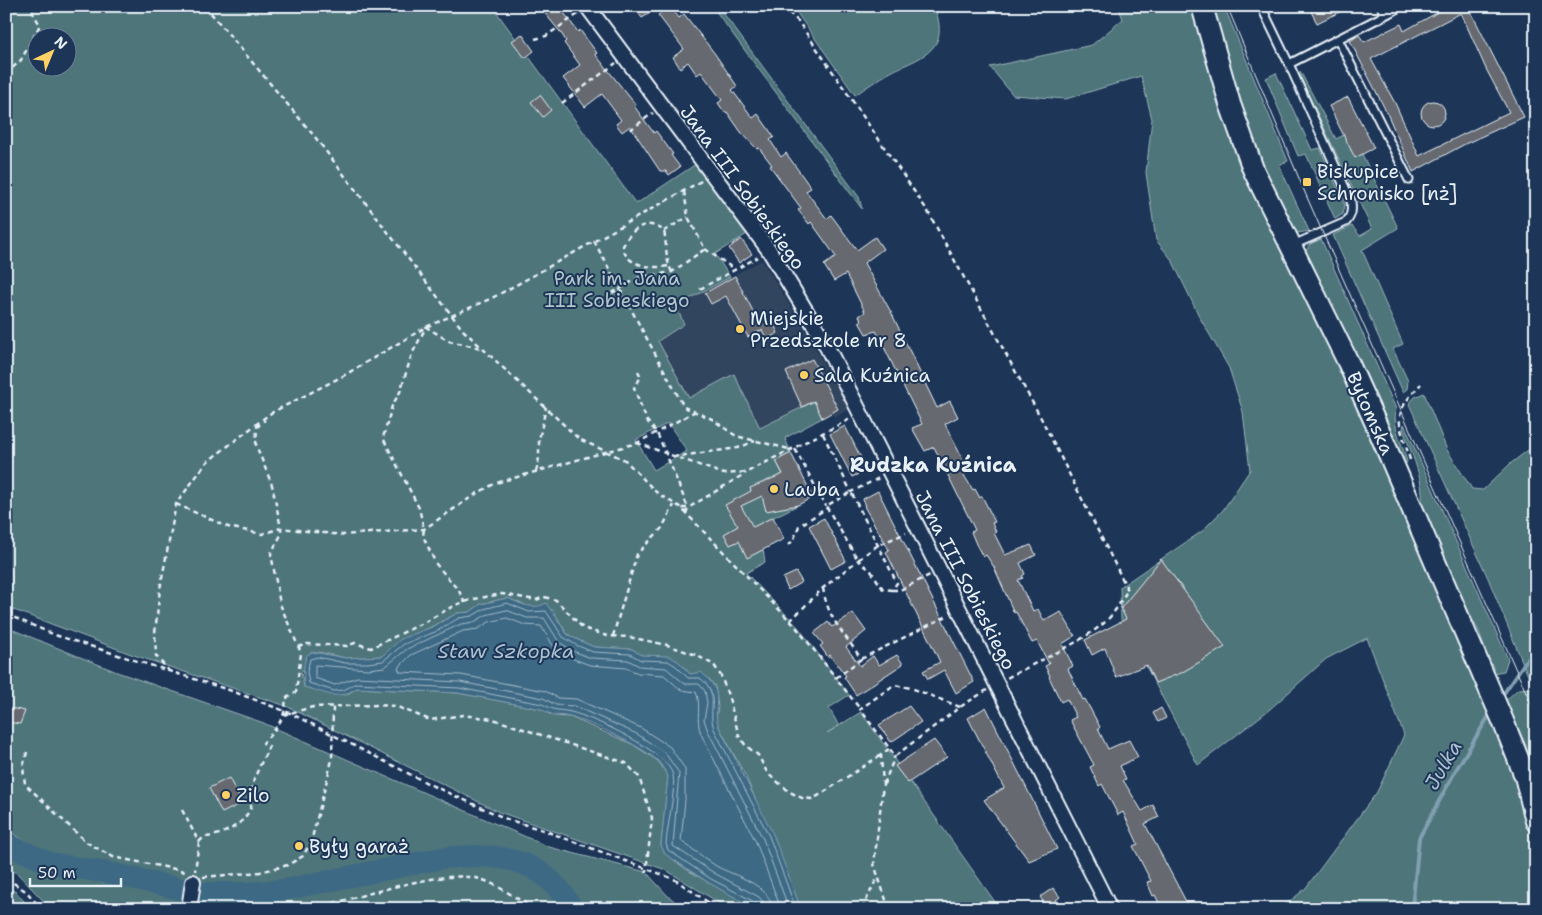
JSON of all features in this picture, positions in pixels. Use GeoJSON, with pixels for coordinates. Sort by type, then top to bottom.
{"type":"FeatureCollection","features":[{"type":"Feature","properties":{"kind":"street","name":"Bytomska"},"geometry":{"type":"LineString","coordinates":[[1202,6],[1246,151],[1261,188],[1360,388],[1492,693],[1525,776],[1536,821]]}},
{"type":"Feature","properties":{"kind":"street","name":"Jana III Sobieskiego"},"geometry":{"type":"LineString","coordinates":[[587,7],[769,250],[824,342],[1110,909]]}},
{"type":"Feature","properties":{"kind":"street"},"geometry":{"type":"LineString","coordinates":[[190,906],[194,880]]}},
{"type":"Feature","properties":{"kind":"lane"},"geometry":{"type":"LineString","coordinates":[[1261,6],[1289,64],[1352,207],[1352,213],[1346,222],[1290,246]]}},
{"type":"Feature","properties":{"kind":"lane"},"geometry":{"type":"LineString","coordinates":[[1381,6],[1385,15]]}},
{"type":"Feature","properties":{"kind":"lane"},"geometry":{"type":"LineString","coordinates":[[1289,64],[1395,10]]}},
{"type":"Feature","properties":{"kind":"lane"},"geometry":{"type":"LineString","coordinates":[[1338,39],[1409,180]]}},
{"type":"Feature","properties":{"kind":"path"},"geometry":{"type":"LineString","coordinates":[[6,74],[21,60],[40,25],[29,6]]}},
{"type":"Feature","properties":{"kind":"path"},"geometry":{"type":"LineString","coordinates":[[205,6],[315,137],[463,330],[579,439],[625,460],[658,494],[674,506],[688,508],[748,472],[861,414]]}},
{"type":"Feature","properties":{"kind":"path"},"geometry":{"type":"LineString","coordinates":[[782,6],[798,21],[927,210],[1041,418],[1128,590],[1113,614],[1099,626],[1076,642],[997,683],[960,707],[895,756],[883,785]]}},
{"type":"Feature","properties":{"kind":"path"},"geometry":{"type":"LineString","coordinates":[[535,39],[546,36],[587,7]]}},
{"type":"Feature","properties":{"kind":"path"},"geometry":{"type":"LineString","coordinates":[[562,103],[625,57]]}},
{"type":"Feature","properties":{"kind":"path"},"geometry":{"type":"LineString","coordinates":[[630,130],[663,106]]}},
{"type":"Feature","properties":{"kind":"path"},"geometry":{"type":"LineString","coordinates":[[170,672],[156,656],[155,633],[160,589],[176,504],[207,462],[271,413],[343,376],[426,327],[492,298],[713,174]]}},
{"type":"Feature","properties":{"kind":"path"},"geometry":{"type":"LineString","coordinates":[[684,191],[688,217],[705,249],[734,269]]}},
{"type":"Feature","properties":{"kind":"path"},"geometry":{"type":"LineString","coordinates":[[664,231],[688,217]]}},
{"type":"Feature","properties":{"kind":"path"},"geometry":{"type":"LineString","coordinates":[[664,231],[652,224],[642,226],[625,241],[623,251],[628,258],[641,265],[668,266]]}},
{"type":"Feature","properties":{"kind":"path"},"geometry":{"type":"LineString","coordinates":[[664,231],[665,251],[669,258],[668,266],[672,272]]}},
{"type":"Feature","properties":{"kind":"path"},"geometry":{"type":"LineString","coordinates":[[594,241],[684,407],[712,419],[736,436],[794,450],[858,560],[871,571],[883,589],[900,590],[939,570]]}},
{"type":"Feature","properties":{"kind":"path"},"geometry":{"type":"LineString","coordinates":[[612,293],[640,277],[672,272],[705,249]]}},
{"type":"Feature","properties":{"kind":"path"},"geometry":{"type":"LineString","coordinates":[[700,289],[769,250]]}},
{"type":"Feature","properties":{"kind":"path"},"geometry":{"type":"LineString","coordinates":[[426,327],[449,341],[482,349]]}},
{"type":"Feature","properties":{"kind":"path"},"geometry":{"type":"LineString","coordinates":[[426,327],[412,354],[400,392],[392,406],[383,438],[419,508],[424,529],[423,536],[436,564],[459,591],[465,603]]}},
{"type":"Feature","properties":{"kind":"path"},"geometry":{"type":"LineString","coordinates":[[638,371],[641,377],[634,388],[647,421],[656,433],[667,456],[688,508],[686,514]]}},
{"type":"Feature","properties":{"kind":"path"},"geometry":{"type":"LineString","coordinates":[[1411,465],[1398,420],[1402,407],[1421,384]]}},
{"type":"Feature","properties":{"kind":"path"},"geometry":{"type":"LineString","coordinates":[[536,472],[539,458],[539,440],[546,407]]}},
{"type":"Feature","properties":{"kind":"path"},"geometry":{"type":"LineString","coordinates":[[176,504],[228,527],[262,534],[281,528],[342,535],[424,529],[496,483],[637,444],[694,412]]}},
{"type":"Feature","properties":{"kind":"path"},"geometry":{"type":"LineString","coordinates":[[199,842],[204,837],[213,837],[230,828],[247,815],[251,806],[253,783],[270,746],[263,743],[284,714],[285,699],[296,692],[301,653],[280,604],[271,553],[282,535],[281,528],[272,485],[256,445],[257,427],[271,413]]}},
{"type":"Feature","properties":{"kind":"path"},"geometry":{"type":"LineString","coordinates":[[824,434],[897,583],[892,590]]}},
{"type":"Feature","properties":{"kind":"path"},"geometry":{"type":"LineString","coordinates":[[671,457],[738,448],[757,440]]}},
{"type":"Feature","properties":{"kind":"path"},"geometry":{"type":"LineString","coordinates":[[637,444],[667,456],[724,474],[748,472]]}},
{"type":"Feature","properties":{"kind":"path"},"geometry":{"type":"LineString","coordinates":[[788,545],[793,541],[799,526],[851,492],[890,472]]}},
{"type":"Feature","properties":{"kind":"path"},"geometry":{"type":"LineString","coordinates":[[612,636],[637,554],[662,528],[674,506]]}},
{"type":"Feature","properties":{"kind":"path"},"geometry":{"type":"LineString","coordinates":[[680,507],[790,621],[895,756]]}},
{"type":"Feature","properties":{"kind":"path"},"geometry":{"type":"LineString","coordinates":[[790,621],[823,588],[878,545],[918,527]]}},
{"type":"Feature","properties":{"kind":"path"},"geometry":{"type":"LineString","coordinates":[[823,588],[825,603],[832,620],[861,660]]}},
{"type":"Feature","properties":{"kind":"path"},"geometry":{"type":"LineString","coordinates":[[298,647],[307,644],[338,646],[355,643],[371,648],[455,605],[474,599],[502,594],[536,600],[544,597],[556,600],[583,628],[612,636],[629,637],[696,654],[714,665],[729,698],[739,736],[746,746],[758,755],[768,774],[790,792],[802,798],[811,799],[818,796],[890,748]]}},
{"type":"Feature","properties":{"kind":"path"},"geometry":{"type":"LineString","coordinates":[[836,678],[861,660],[960,610]]}},
{"type":"Feature","properties":{"kind":"path"},"geometry":{"type":"LineString","coordinates":[[6,614],[54,635],[229,690],[284,714],[313,707],[395,706],[430,720],[463,715],[493,719],[626,763],[639,777],[652,818],[646,870]]}},
{"type":"Feature","properties":{"kind":"path"},"geometry":{"type":"LineString","coordinates":[[860,709],[894,685],[911,688],[960,707]]}},
{"type":"Feature","properties":{"kind":"path"},"geometry":{"type":"LineString","coordinates":[[27,752],[23,767],[24,784],[86,842],[113,857],[180,870],[194,880],[260,872],[288,865],[302,856],[311,842],[332,760],[333,706]]}},
{"type":"Feature","properties":{"kind":"path"},"geometry":{"type":"LineString","coordinates":[[290,713],[433,786],[509,820],[540,829],[674,879],[718,909]]}},
{"type":"Feature","properties":{"kind":"path"},"geometry":{"type":"LineString","coordinates":[[881,755],[883,785],[874,864],[889,909]]}},
{"type":"Feature","properties":{"kind":"path"},"geometry":{"type":"LineString","coordinates":[[182,810],[199,842],[194,880]]}},
{"type":"Feature","properties":{"kind":"path"},"geometry":{"type":"LineString","coordinates":[[862,909],[878,876]]}},
{"type":"Feature","properties":{"kind":"path"},"geometry":{"type":"LineString","coordinates":[[307,909],[399,886],[460,877],[481,879],[534,909]]}},
{"type":"Feature","properties":{"kind":"path"},"geometry":{"type":"LineString","coordinates":[[6,878],[26,892],[41,909]]}},
{"type":"Feature","properties":{"kind":"shaded area","name":"Miejskie Przedszkole nr 8"},"geometry":{"type":"Polygon","coordinates":[[[762,260],[808,335],[849,410],[834,417],[822,397],[760,428],[689,399],[658,341],[684,324],[676,306],[762,260]]]}},
{"type":"Feature","properties":{"kind":"green space","name":"Park im. Jana III Sobieskiego"},"geometry":{"type":"Polygon","coordinates":[[[6,6],[492,6],[636,204],[696,164],[738,222],[750,232],[715,254],[730,277],[676,306],[684,324],[658,341],[689,398],[734,374],[760,428],[815,401],[822,418],[785,438],[791,453],[776,461],[798,505],[736,536],[763,549],[765,562],[746,573],[798,627],[849,695],[829,708],[839,726],[861,712],[1000,909],[801,909],[746,777],[719,727],[716,718],[718,707],[715,686],[709,679],[690,674],[679,662],[641,655],[632,649],[594,647],[578,640],[567,634],[553,610],[530,607],[507,598],[481,604],[470,612],[458,613],[419,633],[382,656],[346,658],[319,652],[301,672],[304,687],[346,695],[357,688],[458,693],[541,709],[553,716],[570,717],[632,744],[658,761],[668,776],[661,845],[667,854],[689,871],[756,909],[729,909],[666,870],[499,812],[286,706],[131,654],[6,607],[6,6]],[[668,423],[636,440],[654,470],[687,451],[668,423]]]}},
{"type":"Feature","properties":{"kind":"green space"},"geometry":{"type":"Polygon","coordinates":[[[712,6],[718,6],[859,197],[862,209],[712,6]]]}},
{"type":"Feature","properties":{"kind":"green space"},"geometry":{"type":"Polygon","coordinates":[[[792,6],[933,6],[938,19],[938,39],[928,53],[886,75],[855,95],[792,6]]]}},
{"type":"Feature","properties":{"kind":"green space"},"geometry":{"type":"Polygon","coordinates":[[[1118,6],[1192,6],[1228,131],[1281,245],[1349,376],[1505,744],[1528,825],[1534,866],[1536,909],[1280,909],[1305,889],[1377,792],[1404,735],[1367,638],[1326,659],[1270,709],[1198,765],[1121,619],[1120,587],[1201,532],[1223,510],[1250,470],[1243,412],[1229,368],[1200,318],[1172,260],[1156,240],[1146,173],[1152,119],[1141,76],[1066,99],[1013,95],[990,67],[1092,45],[1123,19],[1118,6]]]}},
{"type":"Feature","properties":{"kind":"green space"},"geometry":{"type":"Polygon","coordinates":[[[1210,6],[1224,6],[1288,161],[1279,165],[1309,231],[1298,233],[1290,229],[1249,138],[1210,6]]]}},
{"type":"Feature","properties":{"kind":"green space"},"geometry":{"type":"Polygon","coordinates":[[[1300,71],[1336,139],[1344,135],[1355,157],[1362,154],[1398,228],[1362,250],[1403,344],[1393,349],[1408,381],[1407,389],[1403,392],[1333,235],[1352,226],[1360,236],[1372,229],[1300,77],[1300,71]]]}},
{"type":"Feature","properties":{"kind":"green space"},"geometry":{"type":"Polygon","coordinates":[[[1276,73],[1312,150],[1320,148],[1345,205],[1343,214],[1335,219],[1306,154],[1298,156],[1266,78],[1276,73]]]}},
{"type":"Feature","properties":{"kind":"green space"},"geometry":{"type":"Polygon","coordinates":[[[1321,239],[1396,409],[1395,423],[1407,462],[1404,466],[1305,253],[1310,244],[1321,239]]]}},
{"type":"Feature","properties":{"kind":"green space"},"geometry":{"type":"Polygon","coordinates":[[[1424,393],[1447,450],[1472,489],[1483,490],[1510,464],[1536,444],[1536,783],[1525,743],[1505,701],[1518,689],[1533,688],[1488,578],[1409,404],[1415,397],[1424,393]]]}},
{"type":"Feature","properties":{"kind":"green space"},"geometry":{"type":"Polygon","coordinates":[[[1404,424],[1508,659],[1504,671],[1492,673],[1490,670],[1479,632],[1471,617],[1460,603],[1421,505],[1422,488],[1420,478],[1403,429],[1404,424]]]}},
{"type":"Feature","properties":{"kind":"green space"},"geometry":{"type":"Polygon","coordinates":[[[6,627],[117,672],[261,722],[549,847],[646,872],[668,896],[685,909],[443,909],[440,904],[429,909],[193,909],[193,887],[73,863],[28,843],[6,829],[6,627]]]}},
{"type":"Feature","properties":{"kind":"green space"},"geometry":{"type":"Polygon","coordinates":[[[6,850],[55,870],[104,883],[185,896],[182,909],[51,909],[17,873],[6,869],[6,850]]]}},
{"type":"Feature","properties":{"kind":"green space"},"geometry":{"type":"Polygon","coordinates":[[[6,887],[16,892],[31,909],[6,909],[6,887]]]}},
{"type":"Feature","properties":{"kind":"water","name":"Staw Szkopka"},"geometry":{"type":"Polygon","coordinates":[[[507,598],[531,606],[546,603],[567,634],[594,647],[632,649],[641,655],[669,656],[679,662],[690,674],[701,672],[709,680],[716,693],[716,711],[719,727],[773,834],[801,909],[756,909],[709,883],[665,854],[661,845],[668,776],[658,762],[649,754],[603,729],[580,720],[545,712],[541,709],[458,693],[357,688],[343,694],[330,695],[304,687],[304,663],[307,655],[312,652],[346,658],[382,656],[401,639],[432,627],[458,613],[470,612],[481,604],[507,598]]]}},
{"type":"Feature","properties":{"kind":"building"},"geometry":{"type":"Polygon","coordinates":[[[539,6],[559,6],[578,32],[580,30],[597,53],[595,54],[636,105],[634,106],[654,133],[656,131],[680,167],[669,175],[666,171],[660,171],[630,126],[622,132],[616,124],[621,120],[602,94],[585,107],[563,78],[580,65],[564,43],[566,41],[561,33],[539,6]]]}},
{"type":"Feature","properties":{"kind":"building"},"geometry":{"type":"Polygon","coordinates":[[[633,6],[644,6],[650,13],[642,18],[633,6]]]}},
{"type":"Feature","properties":{"kind":"building"},"geometry":{"type":"Polygon","coordinates":[[[670,6],[679,18],[684,14],[715,54],[737,86],[732,90],[753,118],[758,114],[774,137],[770,140],[781,157],[786,153],[811,188],[806,191],[827,219],[831,215],[857,250],[875,237],[883,249],[864,263],[892,314],[937,408],[950,401],[958,417],[945,424],[965,464],[960,466],[965,477],[980,498],[982,496],[995,522],[992,523],[996,532],[994,533],[1005,555],[1031,545],[1036,555],[1020,563],[1025,574],[1022,576],[1023,578],[1018,580],[1033,611],[1038,609],[1044,621],[1061,612],[1075,636],[1062,644],[1073,666],[1068,669],[1083,700],[1085,699],[1100,727],[1098,729],[1108,749],[1129,740],[1138,757],[1120,766],[1126,779],[1123,780],[1142,811],[1153,805],[1159,817],[1145,824],[1190,909],[1162,909],[1155,895],[1153,896],[1147,882],[1151,881],[1133,846],[1138,844],[1123,812],[1118,815],[1102,784],[1099,786],[1090,767],[1094,765],[1070,720],[1076,717],[1067,699],[1061,702],[1045,666],[1049,664],[1037,641],[1032,643],[1016,612],[1014,613],[994,567],[986,555],[983,557],[976,544],[971,532],[975,530],[934,447],[925,451],[912,428],[922,424],[876,331],[866,334],[859,322],[862,321],[859,316],[865,312],[846,274],[834,281],[824,265],[836,257],[811,222],[809,224],[798,210],[801,208],[759,148],[757,149],[741,132],[727,112],[725,113],[718,103],[722,100],[701,72],[697,75],[688,62],[680,68],[673,57],[684,49],[658,15],[670,6]]]}},
{"type":"Feature","properties":{"kind":"building"},"geometry":{"type":"Polygon","coordinates":[[[1308,6],[1352,6],[1317,23],[1308,6]]]}},
{"type":"Feature","properties":{"kind":"building"},"geometry":{"type":"Polygon","coordinates":[[[1449,6],[1471,6],[1470,10],[1524,117],[1465,144],[1413,172],[1386,111],[1350,41],[1359,35],[1364,42],[1401,24],[1404,31],[1449,6]],[[1461,13],[1371,59],[1395,103],[1419,156],[1509,112],[1486,69],[1461,13]]]}},
{"type":"Feature","properties":{"kind":"building"},"geometry":{"type":"Polygon","coordinates":[[[522,34],[534,51],[525,58],[512,41],[522,34]]]}},
{"type":"Feature","properties":{"kind":"building"},"geometry":{"type":"Polygon","coordinates":[[[540,95],[551,110],[543,117],[531,102],[540,95]]]}},
{"type":"Feature","properties":{"kind":"building"},"geometry":{"type":"Polygon","coordinates":[[[1348,97],[1374,148],[1355,158],[1329,106],[1348,97]]]}},
{"type":"Feature","properties":{"kind":"building"},"geometry":{"type":"Polygon","coordinates":[[[1433,101],[1438,102],[1444,108],[1444,118],[1438,124],[1433,125],[1428,124],[1422,118],[1421,113],[1422,108],[1428,102],[1433,101]]]}},
{"type":"Feature","properties":{"kind":"building"},"geometry":{"type":"Polygon","coordinates":[[[741,239],[752,254],[739,263],[729,248],[741,239]]]}},
{"type":"Feature","properties":{"kind":"building"},"geometry":{"type":"Polygon","coordinates":[[[735,276],[757,319],[763,315],[766,320],[770,317],[778,333],[767,339],[762,330],[748,337],[726,296],[711,304],[705,293],[735,276]]]}},
{"type":"Feature","properties":{"kind":"building"},"geometry":{"type":"Polygon","coordinates":[[[812,359],[838,409],[822,418],[814,401],[802,407],[786,372],[812,359]]]}},
{"type":"Feature","properties":{"kind":"building"},"geometry":{"type":"Polygon","coordinates":[[[845,426],[867,470],[852,477],[830,434],[845,426]]]}},
{"type":"Feature","properties":{"kind":"building"},"geometry":{"type":"Polygon","coordinates":[[[791,453],[813,497],[798,505],[766,511],[762,496],[741,506],[753,527],[773,517],[784,539],[747,558],[739,541],[730,545],[724,534],[738,526],[725,505],[751,491],[750,488],[783,474],[776,461],[791,453]]]}},
{"type":"Feature","properties":{"kind":"building"},"geometry":{"type":"Polygon","coordinates":[[[878,491],[974,682],[956,693],[944,670],[928,679],[923,671],[940,662],[886,552],[889,550],[865,508],[863,499],[878,491]]]}},
{"type":"Feature","properties":{"kind":"building"},"geometry":{"type":"Polygon","coordinates":[[[824,518],[846,561],[831,569],[809,526],[824,518]]]}},
{"type":"Feature","properties":{"kind":"building"},"geometry":{"type":"Polygon","coordinates":[[[1161,559],[1225,647],[1181,673],[1155,683],[1147,665],[1116,677],[1105,648],[1092,655],[1085,640],[1126,619],[1121,608],[1161,559]]]}},
{"type":"Feature","properties":{"kind":"building"},"geometry":{"type":"Polygon","coordinates":[[[796,572],[802,582],[788,590],[783,578],[796,572]]]}},
{"type":"Feature","properties":{"kind":"building"},"geometry":{"type":"Polygon","coordinates":[[[853,613],[866,631],[846,647],[860,666],[873,656],[879,665],[897,655],[903,664],[856,695],[844,677],[846,676],[830,655],[828,657],[820,646],[823,644],[814,633],[828,622],[832,627],[853,613]]]}},
{"type":"Feature","properties":{"kind":"building"},"geometry":{"type":"Polygon","coordinates":[[[909,706],[921,722],[891,742],[879,725],[909,706]]]}},
{"type":"Feature","properties":{"kind":"building"},"geometry":{"type":"Polygon","coordinates":[[[986,707],[1057,849],[1029,861],[984,800],[1004,788],[968,718],[986,707]]]}},
{"type":"Feature","properties":{"kind":"building"},"geometry":{"type":"Polygon","coordinates":[[[10,708],[25,711],[20,724],[7,722],[10,708]]]}},
{"type":"Feature","properties":{"kind":"building"},"geometry":{"type":"Polygon","coordinates":[[[1161,708],[1166,718],[1158,722],[1153,713],[1161,708]]]}},
{"type":"Feature","properties":{"kind":"building"},"geometry":{"type":"Polygon","coordinates":[[[934,740],[947,757],[908,783],[895,766],[934,740]]]}},
{"type":"Feature","properties":{"kind":"building","name":"Zilo"},"geometry":{"type":"Polygon","coordinates":[[[229,778],[242,803],[222,813],[209,788],[229,778]]]}},
{"type":"Feature","properties":{"kind":"building"},"geometry":{"type":"Polygon","coordinates":[[[1053,888],[1060,897],[1047,907],[1040,897],[1053,888]]]}},
{"type":"Feature","properties":{"kind":"waterway","name":"Julka"},"geometry":{"type":"LineString","coordinates":[[1500,699],[1525,662],[1536,651]]}},
{"type":"Feature","properties":{"kind":"waterway","name":"Julka"},"geometry":{"type":"LineString","coordinates":[[1412,909],[1419,838],[1457,768],[1492,711]]}},
{"type":"Feature","properties":{"kind":"waterway"},"geometry":{"type":"LineString","coordinates":[[6,844],[50,863],[114,874],[198,893],[249,893],[283,890],[442,858],[481,856],[499,858],[516,861],[533,868],[561,891],[572,909]]}},
{"type":"Feature","properties":{"kind":"tram line"},"geometry":{"type":"LineString","coordinates":[[1227,6],[1306,195],[1536,715]]}},
{"type":"Feature","properties":{"kind":"place","name":"Biskupice Schronisko [nż]"},"geometry":{"type":"Point","coordinates":[1307,182]}},
{"type":"Feature","properties":{"kind":"place","name":"Miejskie Przedszkole nr 8"},"geometry":{"type":"Point","coordinates":[740,329]}},
{"type":"Feature","properties":{"kind":"place","name":"Sala Kuźnica"},"geometry":{"type":"Point","coordinates":[804,375]}},
{"type":"Feature","properties":{"kind":"place","name":"Lauba"},"geometry":{"type":"Point","coordinates":[774,489]}},
{"type":"Feature","properties":{"kind":"place","name":"Zilo"},"geometry":{"type":"Point","coordinates":[226,795]}},
{"type":"Feature","properties":{"kind":"place","name":"Były garaż"},"geometry":{"type":"Point","coordinates":[299,846]}},
{"type":"Feature","properties":{"kind":"district","name":"Rudzka Kuźnica"},"geometry":{"type":"Point","coordinates":[933,465]}}]}
